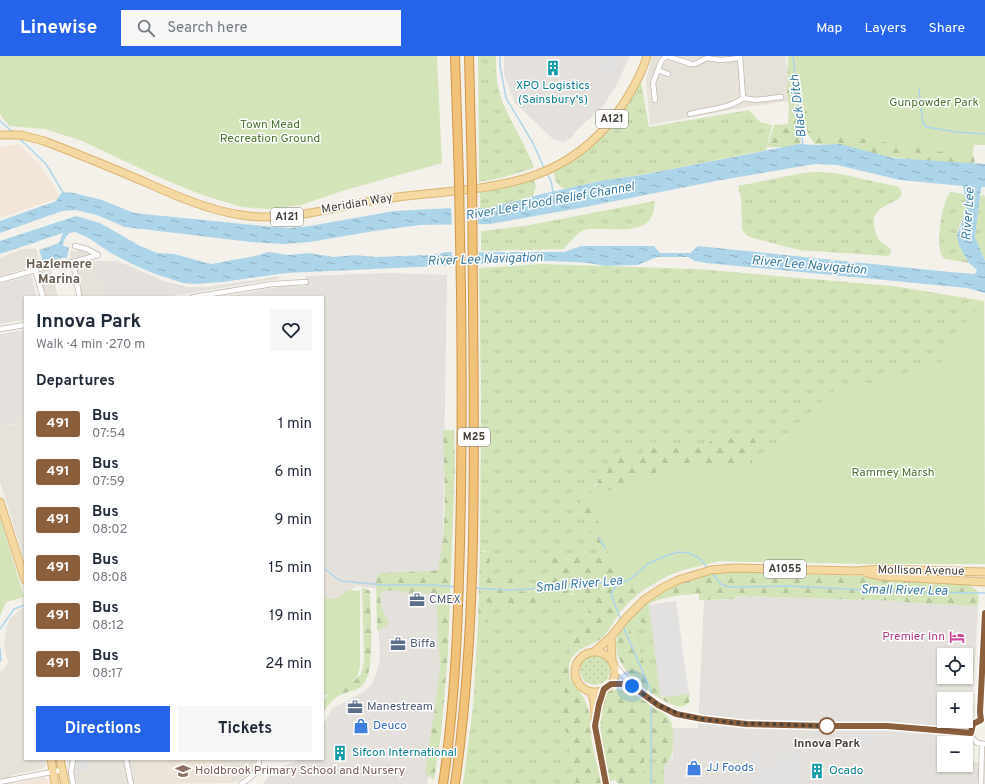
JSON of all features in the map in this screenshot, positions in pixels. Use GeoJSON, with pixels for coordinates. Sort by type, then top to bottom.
{"type":"FeatureCollection","features":[{"type":"Feature","properties":{"kind":"highway","name":"M25"},"geometry":{"type":"LineString","coordinates":[[443,784],[454,694],[459,601],[462,417],[456,56]]}},
{"type":"Feature","properties":{"kind":"highway","name":"M25"},"geometry":{"type":"LineString","coordinates":[[455,784],[465,706],[471,601],[474,429],[474,292],[469,56]]}},
{"type":"Feature","properties":{"kind":"main road","name":"Meridian Way"},"geometry":{"type":"LineString","coordinates":[[0,135],[21,135],[40,139],[212,209],[242,215],[269,218],[291,216],[388,198],[497,186],[532,177],[558,165],[590,143],[611,121],[633,88],[647,56]]}},
{"type":"Feature","properties":{"kind":"main road"},"geometry":{"type":"LineString","coordinates":[[0,502],[23,567]]}},
{"type":"Feature","properties":{"kind":"main road","name":"Mollison Avenue"},"geometry":{"type":"LineString","coordinates":[[591,692],[581,686],[576,679],[575,670],[577,662],[582,656],[595,652],[611,637],[626,618],[644,600],[662,588],[688,576],[706,571],[735,568],[857,571],[881,569],[985,572]]}},
{"type":"Feature","properties":{"kind":"main road","name":"Mollison Avenue"},"geometry":{"type":"LineString","coordinates":[[857,571],[881,576],[985,582]]}},
{"type":"Feature","properties":{"kind":"main road"},"geometry":{"type":"LineString","coordinates":[[606,784],[595,726],[594,701],[591,692],[604,689],[611,684],[614,676],[611,637]]}},
{"type":"Feature","properties":{"kind":"main road"},"geometry":{"type":"LineString","coordinates":[[595,652],[604,654],[613,663]]}},
{"type":"Feature","properties":{"kind":"main road"},"geometry":{"type":"LineString","coordinates":[[595,726],[599,704],[604,689]]}},
{"type":"Feature","properties":{"kind":"main road"},"geometry":{"type":"LineString","coordinates":[[51,760],[56,784]]}},
{"type":"Feature","properties":{"kind":"main road"},"geometry":{"type":"LineString","coordinates":[[60,760],[64,784]]}},
{"type":"Feature","properties":{"kind":"street"},"geometry":{"type":"LineString","coordinates":[[655,100],[653,83],[662,60],[668,56],[691,64],[695,64],[707,58],[721,60],[740,57],[743,98]]}},
{"type":"Feature","properties":{"kind":"street"},"geometry":{"type":"LineString","coordinates":[[658,70],[668,74]]}},
{"type":"Feature","properties":{"kind":"street"},"geometry":{"type":"LineString","coordinates":[[743,98],[756,100],[781,97]]}},
{"type":"Feature","properties":{"kind":"street"},"geometry":{"type":"LineString","coordinates":[[690,114],[739,102],[743,98]]}},
{"type":"Feature","properties":{"kind":"street"},"geometry":{"type":"LineString","coordinates":[[0,280],[98,255],[87,249],[75,246]]}},
{"type":"Feature","properties":{"kind":"street"},"geometry":{"type":"LineString","coordinates":[[73,262],[78,295]]}},
{"type":"Feature","properties":{"kind":"street"},"geometry":{"type":"LineString","coordinates":[[35,270],[43,296]]}},
{"type":"Feature","properties":{"kind":"street"},"geometry":{"type":"LineString","coordinates":[[199,296],[273,284],[306,282]]}},
{"type":"Feature","properties":{"kind":"street"},"geometry":{"type":"LineString","coordinates":[[0,329],[24,325]]}},
{"type":"Feature","properties":{"kind":"street"},"geometry":{"type":"LineString","coordinates":[[981,784],[983,744],[975,741],[971,733],[973,724],[983,720],[980,712],[985,613]]}},
{"type":"Feature","properties":{"kind":"street"},"geometry":{"type":"LineString","coordinates":[[613,663],[632,686],[654,702],[670,711],[682,715],[726,722],[828,726],[887,726],[971,733]]}},
{"type":"Feature","properties":{"kind":"street"},"geometry":{"type":"LineString","coordinates":[[611,684],[624,684],[632,686]]}},
{"type":"Feature","properties":{"kind":"street"},"geometry":{"type":"LineString","coordinates":[[73,760],[71,772],[73,784]]}},
{"type":"Feature","properties":{"kind":"street"},"geometry":{"type":"LineString","coordinates":[[126,760],[131,784]]}},
{"type":"Feature","properties":{"kind":"street"},"geometry":{"type":"LineString","coordinates":[[241,784],[257,770],[259,760]]}},
{"type":"Feature","properties":{"kind":"street"},"geometry":{"type":"LineString","coordinates":[[0,782],[62,770]]}},
{"type":"Feature","properties":{"kind":"shaded area"},"geometry":{"type":"Polygon","coordinates":[[[504,56],[630,56],[616,86],[603,106],[574,133],[571,138],[564,142],[553,139],[514,102],[504,74],[504,56]]]}},
{"type":"Feature","properties":{"kind":"shaded area"},"geometry":{"type":"Polygon","coordinates":[[[601,56],[623,56],[613,80],[600,75],[601,56]]]}},
{"type":"Feature","properties":{"kind":"shaded area"},"geometry":{"type":"Polygon","coordinates":[[[652,56],[785,56],[791,101],[746,107],[650,125],[646,80],[652,56]]]}},
{"type":"Feature","properties":{"kind":"shaded area"},"geometry":{"type":"Polygon","coordinates":[[[19,144],[40,165],[55,187],[59,198],[0,218],[0,147],[19,144]]]}},
{"type":"Feature","properties":{"kind":"shaded area"},"geometry":{"type":"Polygon","coordinates":[[[36,248],[40,263],[0,277],[0,258],[19,250],[36,248]]]}},
{"type":"Feature","properties":{"kind":"shaded area"},"geometry":{"type":"Polygon","coordinates":[[[77,249],[88,251],[89,258],[69,261],[71,250],[76,252],[77,249]]]}},
{"type":"Feature","properties":{"kind":"shaded area"},"geometry":{"type":"Polygon","coordinates":[[[96,261],[101,296],[81,296],[76,265],[96,261]]]}},
{"type":"Feature","properties":{"kind":"shaded area"},"geometry":{"type":"Polygon","coordinates":[[[96,261],[118,261],[166,282],[189,287],[207,287],[279,276],[279,279],[170,296],[101,296],[96,261]]]}},
{"type":"Feature","properties":{"kind":"shaded area"},"geometry":{"type":"Polygon","coordinates":[[[51,270],[58,296],[45,296],[38,273],[51,270]]]}},
{"type":"Feature","properties":{"kind":"shaded area"},"geometry":{"type":"Polygon","coordinates":[[[390,273],[447,275],[440,720],[427,784],[263,784],[270,775],[288,764],[298,760],[324,760],[324,724],[328,715],[332,709],[365,691],[372,684],[378,669],[380,658],[377,588],[357,586],[324,569],[324,296],[227,296],[284,286],[306,286],[306,276],[390,273]]]}},
{"type":"Feature","properties":{"kind":"shaded area"},"geometry":{"type":"Polygon","coordinates":[[[31,275],[37,296],[24,296],[24,320],[0,324],[0,284],[31,275]]]}},
{"type":"Feature","properties":{"kind":"shaded area"},"geometry":{"type":"Polygon","coordinates":[[[24,330],[24,416],[16,418],[17,423],[0,428],[0,334],[24,330]]]}},
{"type":"Feature","properties":{"kind":"shaded area"},"geometry":{"type":"Polygon","coordinates":[[[24,416],[24,560],[0,482],[0,428],[17,424],[16,418],[24,416]]]}},
{"type":"Feature","properties":{"kind":"shaded area"},"geometry":{"type":"Polygon","coordinates":[[[324,569],[357,586],[336,599],[324,598],[324,569]]]}},
{"type":"Feature","properties":{"kind":"shaded area"},"geometry":{"type":"Polygon","coordinates":[[[736,596],[901,601],[911,603],[978,606],[973,698],[973,692],[937,692],[937,728],[953,728],[952,736],[937,736],[937,772],[973,772],[973,762],[985,763],[985,784],[664,784],[664,766],[673,756],[673,728],[698,728],[704,600],[735,599],[736,596]]]}},
{"type":"Feature","properties":{"kind":"shaded area"},"geometry":{"type":"Polygon","coordinates":[[[676,601],[689,694],[666,697],[660,695],[649,605],[676,601]]]}},
{"type":"Feature","properties":{"kind":"shaded area"},"geometry":{"type":"Polygon","coordinates":[[[22,608],[24,608],[24,760],[45,760],[46,765],[42,769],[11,775],[13,784],[0,784],[0,672],[4,669],[8,662],[4,645],[7,626],[10,619],[22,608]]]}},
{"type":"Feature","properties":{"kind":"shaded area"},"geometry":{"type":"Polygon","coordinates":[[[847,733],[878,734],[877,784],[865,784],[867,746],[847,746],[847,733]]]}},
{"type":"Feature","properties":{"kind":"shaded area"},"geometry":{"type":"Polygon","coordinates":[[[796,735],[803,735],[801,784],[748,784],[750,752],[765,752],[764,764],[776,764],[776,753],[795,753],[796,735]]]}},
{"type":"Feature","properties":{"kind":"shaded area"},"geometry":{"type":"Polygon","coordinates":[[[76,760],[134,760],[139,784],[77,784],[74,773],[76,760]]]}},
{"type":"Feature","properties":{"kind":"shaded area"},"geometry":{"type":"Polygon","coordinates":[[[76,760],[89,760],[90,770],[76,772],[76,760]]]}},
{"type":"Feature","properties":{"kind":"shaded area","name":"Holdbrook Primary School and Nursery"},"geometry":{"type":"Polygon","coordinates":[[[134,760],[229,760],[231,783],[139,784],[134,760]]]}},
{"type":"Feature","properties":{"kind":"shaded area"},"geometry":{"type":"Polygon","coordinates":[[[229,760],[255,760],[250,773],[231,783],[229,760]]]}},
{"type":"Feature","properties":{"kind":"shaded area"},"geometry":{"type":"Polygon","coordinates":[[[45,778],[50,784],[13,784],[45,778]]]}},
{"type":"Feature","properties":{"kind":"green space","name":"Town Mead Recreation Ground"},"geometry":{"type":"Polygon","coordinates":[[[0,56],[437,56],[442,163],[342,191],[301,205],[269,209],[242,207],[205,196],[165,180],[82,141],[45,129],[9,126],[0,114],[0,56]]]}},
{"type":"Feature","properties":{"kind":"green space"},"geometry":{"type":"Polygon","coordinates":[[[478,56],[496,56],[497,79],[501,97],[534,168],[501,178],[479,182],[478,56]]]}},
{"type":"Feature","properties":{"kind":"green space"},"geometry":{"type":"Polygon","coordinates":[[[788,56],[802,56],[971,146],[975,161],[970,166],[875,155],[839,145],[815,144],[808,134],[800,96],[797,109],[801,134],[800,147],[767,147],[774,125],[788,124],[788,56]]]}},
{"type":"Feature","properties":{"kind":"green space","name":"Gunpowder Park"},"geometry":{"type":"Polygon","coordinates":[[[793,56],[985,56],[985,145],[974,145],[972,157],[848,136],[824,135],[808,131],[806,101],[793,56]]]}},
{"type":"Feature","properties":{"kind":"green space"},"geometry":{"type":"Polygon","coordinates":[[[641,81],[649,127],[749,110],[760,122],[772,125],[766,150],[565,189],[560,186],[555,180],[554,171],[564,167],[574,160],[594,143],[627,105],[641,81]]]}},
{"type":"Feature","properties":{"kind":"green space"},"geometry":{"type":"Polygon","coordinates":[[[803,173],[836,173],[899,187],[901,193],[900,197],[878,211],[874,217],[874,225],[879,240],[891,250],[891,253],[888,256],[799,250],[746,235],[742,229],[741,198],[738,186],[803,173]]]}},
{"type":"Feature","properties":{"kind":"green space"},"geometry":{"type":"Polygon","coordinates":[[[534,179],[536,187],[533,196],[489,208],[480,208],[480,192],[502,189],[534,179]]]}},
{"type":"Feature","properties":{"kind":"green space"},"geometry":{"type":"Polygon","coordinates":[[[950,192],[964,194],[967,208],[958,229],[959,246],[969,263],[945,259],[941,254],[939,240],[942,213],[950,192]]]}},
{"type":"Feature","properties":{"kind":"green space"},"geometry":{"type":"Polygon","coordinates":[[[983,194],[985,197],[985,261],[975,237],[980,197],[983,194]]]}},
{"type":"Feature","properties":{"kind":"green space"},"geometry":{"type":"Polygon","coordinates":[[[655,201],[652,216],[643,225],[629,229],[586,229],[581,231],[564,249],[481,251],[481,231],[524,226],[655,201]]]}},
{"type":"Feature","properties":{"kind":"green space"},"geometry":{"type":"Polygon","coordinates":[[[541,264],[697,269],[893,286],[984,301],[962,329],[941,363],[892,380],[837,388],[761,460],[752,465],[752,460],[748,457],[751,448],[757,441],[755,438],[711,441],[699,447],[685,448],[665,448],[656,443],[644,455],[627,454],[596,483],[592,491],[583,497],[579,511],[584,515],[588,527],[595,534],[598,553],[594,557],[587,556],[573,560],[560,556],[547,567],[553,583],[544,588],[525,592],[515,590],[512,579],[501,576],[496,578],[493,576],[485,551],[480,552],[481,395],[479,268],[541,264]]]}},
{"type":"Feature","properties":{"kind":"green space","name":"Rammey Marsh"},"geometry":{"type":"Polygon","coordinates":[[[984,301],[985,564],[719,561],[672,573],[642,591],[610,556],[590,499],[638,477],[692,464],[752,465],[761,460],[837,388],[892,380],[941,363],[962,329],[984,301]]]}},
{"type":"Feature","properties":{"kind":"green space"},"geometry":{"type":"Polygon","coordinates":[[[443,430],[454,430],[455,463],[448,653],[441,735],[434,780],[425,773],[440,668],[436,593],[406,593],[394,590],[381,591],[380,599],[382,607],[389,622],[386,626],[377,631],[376,578],[379,573],[433,571],[438,569],[444,518],[443,430]]]}},
{"type":"Feature","properties":{"kind":"green space"},"geometry":{"type":"Polygon","coordinates":[[[724,438],[755,438],[757,441],[751,448],[748,457],[752,460],[752,465],[968,559],[966,564],[719,561],[706,563],[667,576],[643,590],[623,609],[604,636],[577,652],[570,662],[570,677],[583,697],[589,712],[592,742],[601,784],[575,784],[576,773],[562,713],[562,701],[566,686],[560,673],[559,663],[570,650],[572,640],[582,630],[588,615],[589,605],[580,597],[572,593],[559,595],[538,606],[529,608],[519,605],[508,606],[487,602],[484,626],[478,623],[480,552],[488,552],[493,576],[496,578],[501,576],[509,576],[512,579],[515,590],[525,592],[543,588],[552,583],[547,567],[551,559],[560,556],[573,560],[581,555],[594,557],[598,553],[595,534],[588,527],[584,515],[579,511],[577,505],[583,497],[592,491],[605,470],[616,458],[627,454],[643,454],[647,441],[656,443],[665,448],[685,448],[699,447],[711,441],[724,438]]]}},
{"type":"Feature","properties":{"kind":"green space"},"geometry":{"type":"Polygon","coordinates":[[[0,517],[24,597],[6,602],[0,616],[0,517]]]}},
{"type":"Feature","properties":{"kind":"green space"},"geometry":{"type":"Polygon","coordinates":[[[724,572],[870,576],[965,584],[976,589],[978,592],[978,606],[911,603],[901,601],[736,596],[735,599],[699,600],[699,594],[679,595],[661,599],[649,604],[652,627],[644,626],[641,622],[636,621],[630,629],[649,675],[660,686],[661,697],[689,693],[689,702],[686,705],[672,705],[648,691],[632,677],[620,661],[616,643],[619,633],[623,626],[661,590],[690,579],[724,572]]]}},
{"type":"Feature","properties":{"kind":"green space"},"geometry":{"type":"Polygon","coordinates":[[[362,587],[370,591],[371,654],[367,678],[363,685],[336,698],[324,711],[324,700],[326,697],[332,691],[356,679],[361,674],[364,661],[362,587]]]}},
{"type":"Feature","properties":{"kind":"green space"},"geometry":{"type":"Polygon","coordinates":[[[349,590],[360,591],[360,666],[357,678],[326,695],[324,694],[324,598],[336,599],[349,590]]]}},
{"type":"Feature","properties":{"kind":"green space"},"geometry":{"type":"Polygon","coordinates":[[[560,593],[576,595],[589,605],[588,615],[582,630],[572,640],[570,650],[564,659],[560,672],[566,686],[568,741],[571,747],[570,751],[576,773],[575,784],[463,784],[473,707],[478,623],[484,625],[487,602],[509,606],[518,605],[526,608],[560,593]]]}},
{"type":"Feature","properties":{"kind":"green space"},"geometry":{"type":"Polygon","coordinates":[[[636,621],[641,622],[644,626],[652,627],[660,686],[649,675],[630,629],[636,621]]]}},
{"type":"Feature","properties":{"kind":"green space"},"geometry":{"type":"Polygon","coordinates":[[[595,655],[601,656],[609,664],[609,676],[601,684],[595,685],[589,684],[581,676],[580,670],[581,664],[589,656],[595,655]]]}},
{"type":"Feature","properties":{"kind":"green space"},"geometry":{"type":"Polygon","coordinates":[[[619,689],[633,694],[656,706],[668,717],[673,727],[673,749],[671,757],[664,766],[659,766],[658,760],[653,756],[645,756],[640,784],[619,784],[615,780],[610,781],[602,744],[600,726],[603,701],[606,694],[610,691],[619,689]]]}},
{"type":"Feature","properties":{"kind":"green space"},"geometry":{"type":"Polygon","coordinates":[[[645,756],[653,756],[658,760],[659,766],[664,766],[664,784],[640,784],[645,756]]]}},
{"type":"Feature","properties":{"kind":"water"},"geometry":{"type":"Polygon","coordinates":[[[799,144],[840,144],[893,158],[985,164],[985,187],[982,187],[981,189],[975,237],[985,261],[985,293],[967,288],[706,263],[695,261],[688,257],[657,257],[638,265],[605,266],[589,263],[551,261],[287,273],[222,282],[195,284],[183,283],[155,274],[111,253],[87,237],[75,232],[69,233],[64,240],[63,246],[69,247],[67,258],[43,262],[39,250],[59,243],[63,233],[0,254],[0,241],[76,216],[100,223],[140,246],[157,253],[174,254],[211,264],[269,252],[289,255],[309,253],[334,257],[355,255],[376,257],[430,255],[447,252],[564,252],[581,246],[654,246],[660,253],[690,253],[698,246],[975,274],[977,270],[969,263],[959,246],[957,235],[967,208],[963,186],[900,180],[837,165],[815,164],[716,181],[490,224],[420,225],[310,242],[284,244],[251,242],[125,227],[97,215],[76,210],[62,211],[0,233],[0,221],[56,201],[62,192],[74,193],[102,200],[134,213],[290,228],[310,226],[394,211],[489,208],[600,181],[647,174],[799,144]]]}},
{"type":"Feature","properties":{"kind":"pier"},"geometry":{"type":"Polygon","coordinates":[[[451,206],[478,206],[478,226],[452,227],[451,206]]]}},
{"type":"Feature","properties":{"kind":"pier"},"geometry":{"type":"Polygon","coordinates":[[[452,249],[479,249],[479,266],[452,267],[452,249]]]}},
{"type":"Feature","properties":{"kind":"waterway"},"geometry":{"type":"LineString","coordinates":[[500,56],[500,66],[506,98],[533,143],[544,168]]}},
{"type":"Feature","properties":{"kind":"waterway","name":"Black Ditch"},"geometry":{"type":"LineString","coordinates":[[793,56],[803,146]]}},
{"type":"Feature","properties":{"kind":"waterway"},"geometry":{"type":"LineString","coordinates":[[919,90],[923,123],[926,127],[957,132],[985,134]]}},
{"type":"Feature","properties":{"kind":"waterway"},"geometry":{"type":"LineString","coordinates":[[0,121],[14,133]]}},
{"type":"Feature","properties":{"kind":"waterway"},"geometry":{"type":"LineString","coordinates":[[19,138],[46,164],[64,194]]}},
{"type":"Feature","properties":{"kind":"waterway","name":"River Lee Flood Relief Channel"},"geometry":{"type":"LineString","coordinates":[[547,173],[551,181],[553,192]]}},
{"type":"Feature","properties":{"kind":"waterway"},"geometry":{"type":"LineString","coordinates":[[599,538],[605,548]]}},
{"type":"Feature","properties":{"kind":"waterway","name":"Small River Lea"},"geometry":{"type":"LineString","coordinates":[[474,588],[506,590],[530,589],[628,581],[648,564],[678,552],[689,553],[699,558],[708,568]]}},
{"type":"Feature","properties":{"kind":"waterway","name":"Small River Lea"},"geometry":{"type":"LineString","coordinates":[[324,569],[341,581],[384,585],[434,585],[456,587]]}},
{"type":"Feature","properties":{"kind":"waterway","name":"Small River Lea"},"geometry":{"type":"LineString","coordinates":[[711,572],[721,584],[729,587],[789,586],[906,592],[985,593]]}},
{"type":"Feature","properties":{"kind":"waterway"},"geometry":{"type":"LineString","coordinates":[[618,583],[611,594],[621,620]]}},
{"type":"Feature","properties":{"kind":"waterway","name":"Small River Lea"},"geometry":{"type":"LineString","coordinates":[[0,629],[14,609],[24,605]]}},
{"type":"Feature","properties":{"kind":"waterway"},"geometry":{"type":"LineString","coordinates":[[623,626],[651,691],[651,698]]}},
{"type":"Feature","properties":{"kind":"waterway","name":"Small River Lea"},"geometry":{"type":"LineString","coordinates":[[0,649],[0,661]]}},
{"type":"Feature","properties":{"kind":"waterway"},"geometry":{"type":"LineString","coordinates":[[651,702],[651,784]]}},
{"type":"Feature","properties":{"kind":"bus line","name":"491"},"geometry":{"type":"LineString","coordinates":[[606,784],[595,726],[599,704],[604,689],[611,684],[624,684],[632,686],[658,705],[676,714],[702,719],[746,724],[887,726],[971,733],[973,724],[981,720],[980,712],[985,613]]}},
{"type":"Feature","properties":{"kind":"place","name":"XPO Logistics (Sainsbury's)"},"geometry":{"type":"Point","coordinates":[553,68]}},
{"type":"Feature","properties":{"kind":"place","name":"CMEX"},"geometry":{"type":"Point","coordinates":[417,600]}},
{"type":"Feature","properties":{"kind":"place","name":"Premier Inn"},"geometry":{"type":"Point","coordinates":[957,637]}},
{"type":"Feature","properties":{"kind":"place","name":"Biffa"},"geometry":{"type":"Point","coordinates":[398,644]}},
{"type":"Feature","properties":{"kind":"place","name":"Manestream"},"geometry":{"type":"Point","coordinates":[355,707]}},
{"type":"Feature","properties":{"kind":"place","name":"Deuco"},"geometry":{"type":"Point","coordinates":[361,726]}},
{"type":"Feature","properties":{"kind":"place","name":"Innova Park"},"geometry":{"type":"Point","coordinates":[827,726]}},
{"type":"Feature","properties":{"kind":"place","name":"Sifcon International"},"geometry":{"type":"Point","coordinates":[340,753]}},
{"type":"Feature","properties":{"kind":"place","name":"JJ Foods"},"geometry":{"type":"Point","coordinates":[694,768]}},
{"type":"Feature","properties":{"kind":"place","name":"Holdbrook Primary School and Nursery"},"geometry":{"type":"Point","coordinates":[183,771]}},
{"type":"Feature","properties":{"kind":"place","name":"Ocado"},"geometry":{"type":"Point","coordinates":[817,771]}},
{"type":"Feature","properties":{"kind":"district","name":"Hazlemere Marina"},"geometry":{"type":"Point","coordinates":[59,272]}},
{"type":"Feature","properties":{"kind":"route"},"geometry":{"type":"LineString","coordinates":[[632,686],[658,705],[676,714],[702,719],[746,724],[827,726]]}},
{"type":"Feature","properties":{"kind":"water label","name":"River Lee"},"geometry":{"type":"Point","coordinates":[969,214]}},
{"type":"Feature","properties":{"kind":"water label","name":"River Lee Navigation"},"geometry":{"type":"Point","coordinates":[485,260]}},
{"type":"Feature","properties":{"kind":"water label","name":"River Lee Navigation"},"geometry":{"type":"Point","coordinates":[809,266]}}]}
